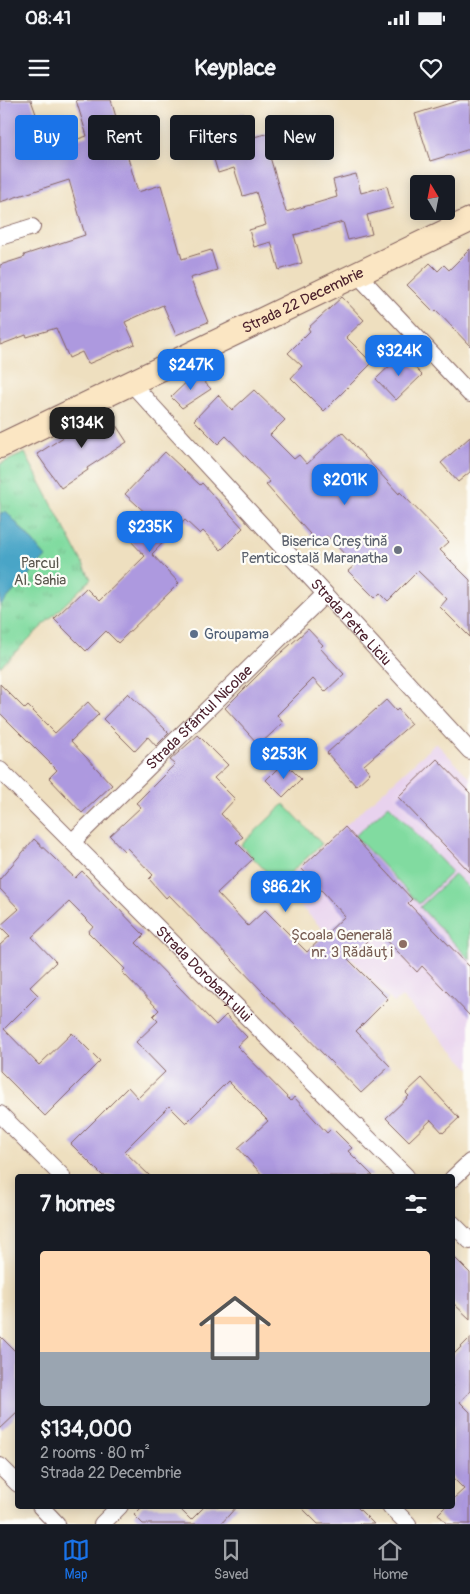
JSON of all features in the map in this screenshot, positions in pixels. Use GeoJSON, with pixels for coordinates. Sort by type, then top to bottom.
{"type":"FeatureCollection","features":[{"type":"Feature","properties":{"kind":"street","name":"Strada 22 Decembrie"},"geometry":{"type":"LineString","coordinates":[[0,446],[470,220]]}},
{"type":"Feature","properties":{"kind":"street"},"geometry":{"type":"LineString","coordinates":[[0,237],[32,227]]}},
{"type":"Feature","properties":{"kind":"street"},"geometry":{"type":"LineString","coordinates":[[357,274],[470,394]]}},
{"type":"Feature","properties":{"kind":"street","name":"Strada Petre Liciu"},"geometry":{"type":"LineString","coordinates":[[131,383],[470,751]]}},
{"type":"Feature","properties":{"kind":"street","name":"Strada Sfântul Nicolae"},"geometry":{"type":"LineString","coordinates":[[72,842],[325,594]]}},
{"type":"Feature","properties":{"kind":"street","name":"Strada Dorobanțului"},"geometry":{"type":"LineString","coordinates":[[0,770],[404,1174]]}},
{"type":"Feature","properties":{"kind":"street"},"geometry":{"type":"LineString","coordinates":[[0,1114],[60,1174]]}},
{"type":"Feature","properties":{"kind":"street"},"geometry":{"type":"LineString","coordinates":[[455,1176],[470,1162]]}},
{"type":"Feature","properties":{"kind":"street"},"geometry":{"type":"LineString","coordinates":[[455,1226],[470,1241]]}},
{"type":"Feature","properties":{"kind":"street"},"geometry":{"type":"LineString","coordinates":[[0,1466],[15,1481]]}},
{"type":"Feature","properties":{"kind":"street"},"geometry":{"type":"LineString","coordinates":[[43,1509],[57,1524]]}},
{"type":"Feature","properties":{"kind":"street"},"geometry":{"type":"LineString","coordinates":[[102,1524],[117,1509]]}},
{"type":"Feature","properties":{"kind":"street"},"geometry":{"type":"LineString","coordinates":[[393,1509],[408,1524]]}},
{"type":"Feature","properties":{"kind":"shaded area","name":"Școala Generală nr. 3 Rădăuți"},"geometry":{"type":"Polygon","coordinates":[[[436,743],[470,778],[470,1069],[402,997],[394,1003],[280,885],[436,743]]]}},
{"type":"Feature","properties":{"kind":"green space","name":"Parcul Al. Sahia"},"geometry":{"type":"Polygon","coordinates":[[[25,453],[91,579],[0,667],[0,464],[25,453]]]}},
{"type":"Feature","properties":{"kind":"green space"},"geometry":{"type":"Polygon","coordinates":[[[284,804],[322,844],[278,884],[241,845],[284,804]]]}},
{"type":"Feature","properties":{"kind":"green space"},"geometry":{"type":"Polygon","coordinates":[[[389,805],[452,872],[419,904],[355,836],[389,805]]]}},
{"type":"Feature","properties":{"kind":"green space"},"geometry":{"type":"Polygon","coordinates":[[[455,874],[470,889],[470,960],[420,907],[455,874]]]}},
{"type":"Feature","properties":{"kind":"water"},"geometry":{"type":"Polygon","coordinates":[[[6,511],[46,557],[0,606],[0,514],[6,511]]]}},
{"type":"Feature","properties":{"kind":"building"},"geometry":{"type":"Polygon","coordinates":[[[0,100],[31,100],[36,114],[15,115],[15,160],[78,160],[78,139],[87,136],[76,100],[111,100],[115,115],[88,115],[88,160],[129,160],[138,192],[161,185],[182,259],[211,250],[217,270],[190,278],[208,322],[176,335],[163,305],[125,322],[135,344],[88,364],[82,352],[69,358],[56,328],[27,337],[26,335],[0,345],[0,265],[85,235],[69,180],[0,202],[0,100]]]}},
{"type":"Feature","properties":{"kind":"building"},"geometry":{"type":"Polygon","coordinates":[[[460,100],[470,100],[470,149],[430,161],[415,114],[460,100]]]}},
{"type":"Feature","properties":{"kind":"building"},"geometry":{"type":"Polygon","coordinates":[[[265,134],[265,160],[271,160],[286,212],[337,197],[333,180],[356,174],[361,193],[387,186],[393,208],[367,215],[372,234],[348,240],[343,222],[294,235],[302,263],[279,270],[271,242],[254,247],[249,230],[266,225],[256,192],[243,196],[234,168],[218,173],[214,160],[255,160],[255,137],[265,134]]]}},
{"type":"Feature","properties":{"kind":"building"},"geometry":{"type":"Polygon","coordinates":[[[470,249],[470,346],[436,310],[434,312],[407,285],[430,263],[438,271],[444,265],[449,270],[470,249]]]}},
{"type":"Feature","properties":{"kind":"building"},"geometry":{"type":"Polygon","coordinates":[[[342,297],[364,320],[346,337],[372,363],[324,411],[291,378],[302,366],[288,353],[310,331],[308,328],[342,297]]]}},
{"type":"Feature","properties":{"kind":"building"},"geometry":{"type":"Polygon","coordinates":[[[402,354],[422,375],[396,400],[376,379],[402,354]]]}},
{"type":"Feature","properties":{"kind":"building"},"geometry":{"type":"Polygon","coordinates":[[[196,373],[211,389],[182,408],[171,397],[196,373]]]}},
{"type":"Feature","properties":{"kind":"building"},"geometry":{"type":"Polygon","coordinates":[[[254,390],[285,420],[270,435],[294,459],[299,455],[307,464],[342,432],[399,494],[400,492],[449,542],[440,550],[470,580],[470,637],[440,607],[447,599],[418,571],[388,601],[380,593],[375,598],[348,571],[355,565],[327,536],[318,543],[266,485],[270,482],[226,436],[218,444],[194,420],[218,395],[232,410],[254,390]]]}},
{"type":"Feature","properties":{"kind":"building"},"geometry":{"type":"Polygon","coordinates":[[[106,410],[127,442],[87,468],[88,470],[61,488],[37,454],[106,410]]]}},
{"type":"Feature","properties":{"kind":"building"},"geometry":{"type":"Polygon","coordinates":[[[470,437],[470,472],[458,482],[441,463],[470,437]]]}},
{"type":"Feature","properties":{"kind":"building"},"geometry":{"type":"Polygon","coordinates":[[[165,452],[200,485],[202,483],[243,528],[221,550],[203,531],[200,534],[185,520],[152,554],[179,583],[118,643],[106,631],[86,651],[54,619],[86,588],[99,601],[145,556],[128,538],[150,517],[125,494],[165,452]]]}},
{"type":"Feature","properties":{"kind":"building"},"geometry":{"type":"Polygon","coordinates":[[[308,629],[323,645],[320,648],[344,674],[325,692],[313,679],[277,715],[283,723],[259,745],[225,708],[274,659],[308,629]]]}},
{"type":"Feature","properties":{"kind":"building"},"geometry":{"type":"Polygon","coordinates":[[[0,684],[25,709],[28,706],[55,733],[88,702],[99,714],[71,741],[112,785],[82,813],[49,778],[57,770],[0,713],[0,684]]]}},
{"type":"Feature","properties":{"kind":"building"},"geometry":{"type":"Polygon","coordinates":[[[128,693],[169,733],[156,746],[148,737],[135,751],[103,719],[128,693]]]}},
{"type":"Feature","properties":{"kind":"building"},"geometry":{"type":"Polygon","coordinates":[[[386,700],[396,711],[398,709],[411,724],[364,765],[370,773],[356,786],[327,753],[386,700]]]}},
{"type":"Feature","properties":{"kind":"building"},"geometry":{"type":"Polygon","coordinates":[[[198,735],[228,765],[214,778],[235,799],[221,814],[243,837],[236,842],[253,859],[217,893],[248,926],[265,910],[307,952],[345,916],[301,868],[345,827],[412,899],[408,903],[470,967],[470,1016],[422,966],[417,972],[378,931],[348,959],[388,999],[356,1031],[390,1066],[361,1093],[169,895],[166,898],[149,879],[153,875],[127,848],[124,851],[110,836],[141,807],[136,803],[175,764],[170,760],[198,735]]]}},
{"type":"Feature","properties":{"kind":"building"},"geometry":{"type":"Polygon","coordinates":[[[437,759],[470,793],[470,872],[398,797],[437,759]]]}},
{"type":"Feature","properties":{"kind":"building"},"geometry":{"type":"Polygon","coordinates":[[[284,762],[301,779],[283,797],[266,780],[284,762]]]}},
{"type":"Feature","properties":{"kind":"building"},"geometry":{"type":"Polygon","coordinates":[[[34,839],[75,878],[82,871],[144,935],[136,943],[216,1025],[226,1015],[247,1037],[237,1046],[291,1101],[294,1097],[327,1133],[332,1128],[352,1148],[348,1151],[371,1174],[261,1174],[238,1148],[268,1121],[228,1081],[186,1123],[169,1106],[124,1151],[148,1174],[101,1174],[71,1144],[128,1087],[138,1098],[165,1072],[136,1042],[158,1021],[153,1016],[159,1010],[122,972],[125,969],[88,932],[93,926],[69,902],[32,937],[56,962],[30,987],[38,995],[4,1029],[39,1065],[72,1033],[100,1061],[45,1116],[0,1071],[0,945],[10,936],[0,926],[19,909],[0,889],[0,879],[34,839]]]}},
{"type":"Feature","properties":{"kind":"building"},"geometry":{"type":"Polygon","coordinates":[[[422,1078],[459,1118],[443,1133],[431,1120],[409,1141],[386,1118],[409,1096],[406,1093],[422,1078]]]}},
{"type":"Feature","properties":{"kind":"building"},"geometry":{"type":"Polygon","coordinates":[[[455,1258],[470,1273],[470,1319],[455,1305],[455,1258]]]}},
{"type":"Feature","properties":{"kind":"building"},"geometry":{"type":"Polygon","coordinates":[[[0,1336],[15,1351],[15,1415],[0,1429],[0,1336]]]}},
{"type":"Feature","properties":{"kind":"building"},"geometry":{"type":"Polygon","coordinates":[[[470,1338],[470,1391],[460,1402],[470,1412],[470,1524],[447,1524],[438,1514],[443,1509],[455,1509],[455,1497],[464,1489],[455,1480],[455,1353],[470,1338]]]}},
{"type":"Feature","properties":{"kind":"building"},"geometry":{"type":"Polygon","coordinates":[[[140,1509],[180,1509],[191,1520],[202,1509],[234,1509],[221,1524],[143,1524],[134,1515],[140,1509]]]}},
{"type":"Feature","properties":{"kind":"building"},"geometry":{"type":"Polygon","coordinates":[[[303,1509],[359,1509],[374,1524],[318,1524],[303,1509]]]}},
{"type":"Feature","properties":{"kind":"place","name":"Biserica Creștină Penticostală Maranatha"},"geometry":{"type":"Point","coordinates":[398,550]}},
{"type":"Feature","properties":{"kind":"place","name":"Groupama"},"geometry":{"type":"Point","coordinates":[194,634]}},
{"type":"Feature","properties":{"kind":"place","name":"Școala Generală nr. 3 Rădăuți"},"geometry":{"type":"Point","coordinates":[403,944]}}]}
